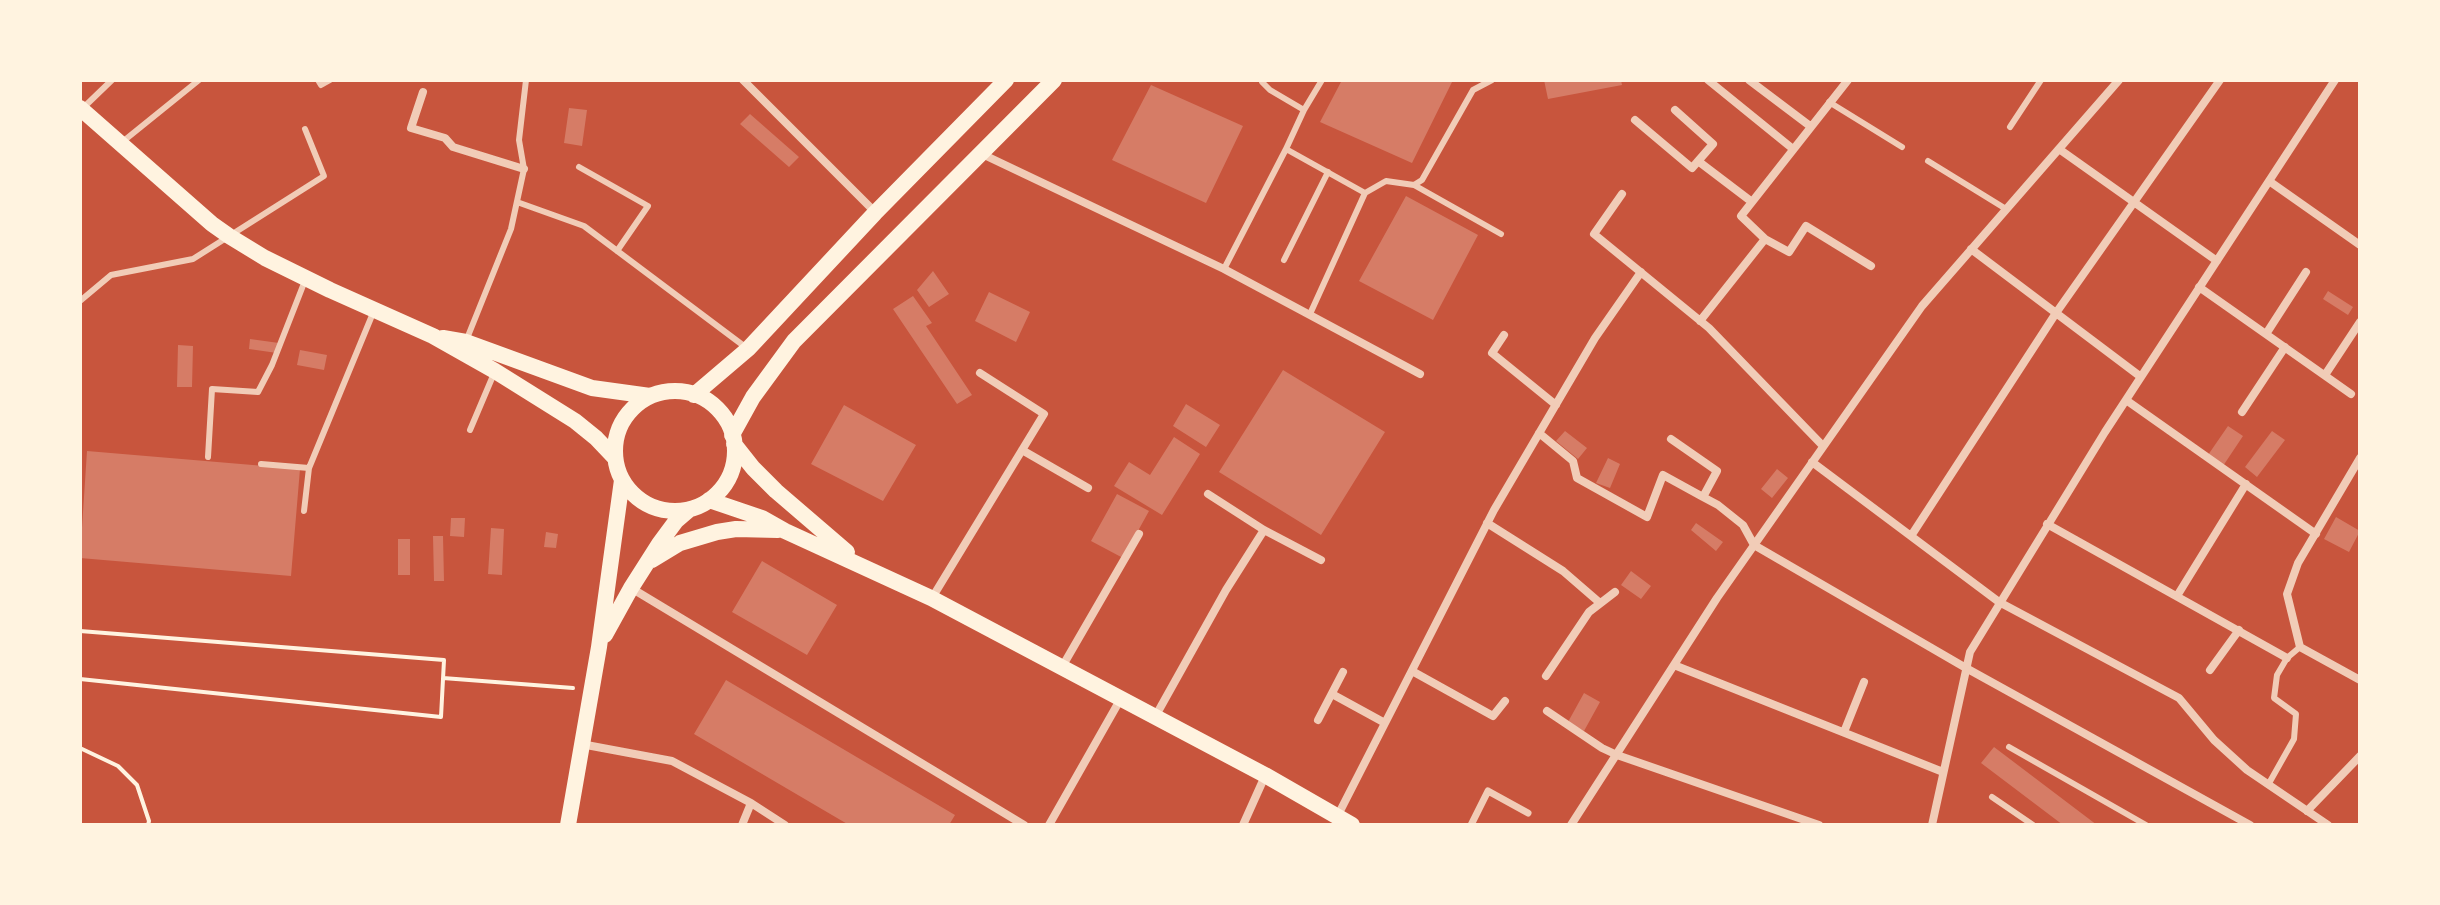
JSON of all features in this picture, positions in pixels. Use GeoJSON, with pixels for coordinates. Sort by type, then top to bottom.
{"type":"FeatureCollection","features":[{"type":"Feature","properties":{"kind":"main road"},"geometry":{"type":"LineString","coordinates":[[694,395],[748,349],[875,213],[1006,80]]}},
{"type":"Feature","properties":{"kind":"main road"},"geometry":{"type":"LineString","coordinates":[[599,647],[631,588],[676,521],[717,494],[730,475],[733,440],[753,397],[794,341],[1054,80]]}},
{"type":"Feature","properties":{"kind":"main road"},"geometry":{"type":"LineString","coordinates":[[81,109],[229,236],[306,278],[433,336],[495,371],[575,421],[615,458]]}},
{"type":"Feature","properties":{"kind":"main road"},"geometry":{"type":"LineString","coordinates":[[433,336],[466,342],[592,388],[651,396],[680,392],[707,401],[727,422],[733,440],[753,468],[863,566]]}},
{"type":"Feature","properties":{"kind":"main road"},"geometry":{"type":"LineString","coordinates":[[651,396],[638,403],[618,430],[615,458],[622,480],[630,491],[653,506],[666,510],[690,509]]}},
{"type":"Feature","properties":{"kind":"main road"},"geometry":{"type":"LineString","coordinates":[[568,825],[599,647],[622,480]]}},
{"type":"Feature","properties":{"kind":"main road"},"geometry":{"type":"LineString","coordinates":[[709,500],[762,518],[931,598],[1265,775],[1345,821]]}},
{"type":"Feature","properties":{"kind":"main road"},"geometry":{"type":"LineString","coordinates":[[647,563],[680,543],[717,532],[736,529],[785,531]]}},
{"type":"Feature","properties":{"kind":"street"},"geometry":{"type":"LineString","coordinates":[[743,80],[875,213]]}},
{"type":"Feature","properties":{"kind":"street"},"geometry":{"type":"LineString","coordinates":[[1708,80],[1793,149]]}},
{"type":"Feature","properties":{"kind":"street"},"geometry":{"type":"LineString","coordinates":[[1749,80],[1810,126]]}},
{"type":"Feature","properties":{"kind":"street"},"geometry":{"type":"LineString","coordinates":[[1848,80],[1741,216],[1765,239],[1789,252],[1806,226],[1871,266]]}},
{"type":"Feature","properties":{"kind":"street"},"geometry":{"type":"LineString","coordinates":[[1571,825],[1754,545],[1922,306],[2119,80]]}},
{"type":"Feature","properties":{"kind":"street"},"geometry":{"type":"LineString","coordinates":[[1911,536],[2056,313],[2220,80]]}},
{"type":"Feature","properties":{"kind":"street"},"geometry":{"type":"LineString","coordinates":[[1932,825],[1970,652],[2126,400],[2335,80]]}},
{"type":"Feature","properties":{"kind":"street"},"geometry":{"type":"LineString","coordinates":[[423,92],[411,128],[445,138],[453,147],[524,169]]}},
{"type":"Feature","properties":{"kind":"street"},"geometry":{"type":"LineString","coordinates":[[1635,120],[1692,168],[1713,144],[1675,110]]}},
{"type":"Feature","properties":{"kind":"street"},"geometry":{"type":"LineString","coordinates":[[2059,149],[2217,261]]}},
{"type":"Feature","properties":{"kind":"street"},"geometry":{"type":"LineString","coordinates":[[981,154],[1224,269],[1420,374]]}},
{"type":"Feature","properties":{"kind":"street"},"geometry":{"type":"LineString","coordinates":[[1698,161],[1752,202]]}},
{"type":"Feature","properties":{"kind":"street"},"geometry":{"type":"LineString","coordinates":[[2269,181],[2360,245]]}},
{"type":"Feature","properties":{"kind":"street"},"geometry":{"type":"LineString","coordinates":[[1622,194],[1594,234],[1700,321],[1823,446]]}},
{"type":"Feature","properties":{"kind":"street"},"geometry":{"type":"LineString","coordinates":[[1700,321],[1765,239]]}},
{"type":"Feature","properties":{"kind":"street"},"geometry":{"type":"LineString","coordinates":[[1971,249],[2141,377]]}},
{"type":"Feature","properties":{"kind":"street"},"geometry":{"type":"LineString","coordinates":[[1345,821],[1385,723],[1487,523],[1595,338],[1641,272]]}},
{"type":"Feature","properties":{"kind":"street"},"geometry":{"type":"LineString","coordinates":[[2266,334],[2306,272]]}},
{"type":"Feature","properties":{"kind":"street"},"geometry":{"type":"LineString","coordinates":[[2199,287],[2351,394]]}},
{"type":"Feature","properties":{"kind":"street"},"geometry":{"type":"LineString","coordinates":[[2325,375],[2360,322]]}},
{"type":"Feature","properties":{"kind":"street"},"geometry":{"type":"LineString","coordinates":[[1504,335],[1492,353],[1556,405]]}},
{"type":"Feature","properties":{"kind":"street"},"geometry":{"type":"LineString","coordinates":[[2242,412],[2285,347]]}},
{"type":"Feature","properties":{"kind":"street"},"geometry":{"type":"LineString","coordinates":[[931,598],[1044,414],[980,373]]}},
{"type":"Feature","properties":{"kind":"street"},"geometry":{"type":"LineString","coordinates":[[2126,400],[2316,534]]}},
{"type":"Feature","properties":{"kind":"street"},"geometry":{"type":"LineString","coordinates":[[1539,433],[1573,461],[1577,478],[1647,517],[1663,475],[1718,505],[1743,525],[1754,545],[1966,668],[2250,825]]}},
{"type":"Feature","properties":{"kind":"street"},"geometry":{"type":"LineString","coordinates":[[1671,439],[1717,471],[1703,497]]}},
{"type":"Feature","properties":{"kind":"street"},"geometry":{"type":"LineString","coordinates":[[1022,450],[1088,488]]}},
{"type":"Feature","properties":{"kind":"street"},"geometry":{"type":"LineString","coordinates":[[2360,458],[2298,563],[2287,594],[2300,647],[2360,680]]}},
{"type":"Feature","properties":{"kind":"street"},"geometry":{"type":"LineString","coordinates":[[1812,462],[1999,602],[2179,698],[2214,740],[2247,770],[2328,825]]}},
{"type":"Feature","properties":{"kind":"street"},"geometry":{"type":"LineString","coordinates":[[2177,596],[2246,484]]}},
{"type":"Feature","properties":{"kind":"street"},"geometry":{"type":"LineString","coordinates":[[1208,494],[1264,530],[1321,560]]}},
{"type":"Feature","properties":{"kind":"street"},"geometry":{"type":"LineString","coordinates":[[1487,523],[1563,571],[1600,603]]}},
{"type":"Feature","properties":{"kind":"street"},"geometry":{"type":"LineString","coordinates":[[2047,524],[2287,658]]}},
{"type":"Feature","properties":{"kind":"street"},"geometry":{"type":"LineString","coordinates":[[1155,718],[1226,590],[1264,530]]}},
{"type":"Feature","properties":{"kind":"street"},"geometry":{"type":"LineString","coordinates":[[1061,668],[1139,534]]}},
{"type":"Feature","properties":{"kind":"street"},"geometry":{"type":"LineString","coordinates":[[631,588],[1024,825]]}},
{"type":"Feature","properties":{"kind":"street"},"geometry":{"type":"LineString","coordinates":[[1546,676],[1589,612],[1615,592]]}},
{"type":"Feature","properties":{"kind":"street"},"geometry":{"type":"LineString","coordinates":[[2210,670],[2239,630]]}},
{"type":"Feature","properties":{"kind":"street"},"geometry":{"type":"LineString","coordinates":[[1674,665],[1943,772]]}},
{"type":"Feature","properties":{"kind":"street"},"geometry":{"type":"LineString","coordinates":[[1412,671],[1493,716],[1505,701]]}},
{"type":"Feature","properties":{"kind":"street"},"geometry":{"type":"LineString","coordinates":[[1318,720],[1343,672]]}},
{"type":"Feature","properties":{"kind":"street"},"geometry":{"type":"LineString","coordinates":[[1844,732],[1864,682]]}},
{"type":"Feature","properties":{"kind":"street"},"geometry":{"type":"LineString","coordinates":[[1332,694],[1385,723]]}},
{"type":"Feature","properties":{"kind":"street"},"geometry":{"type":"LineString","coordinates":[[1049,825],[1120,700]]}},
{"type":"Feature","properties":{"kind":"street"},"geometry":{"type":"LineString","coordinates":[[1547,711],[1617,755],[1819,825]]}},
{"type":"Feature","properties":{"kind":"street"},"geometry":{"type":"LineString","coordinates":[[580,744],[672,761],[785,825]]}},
{"type":"Feature","properties":{"kind":"street"},"geometry":{"type":"LineString","coordinates":[[2307,811],[2360,756]]}},
{"type":"Feature","properties":{"kind":"street"},"geometry":{"type":"LineString","coordinates":[[1243,825],[1265,775]]}},
{"type":"Feature","properties":{"kind":"street"},"geometry":{"type":"LineString","coordinates":[[1471,825],[1488,791],[1528,813]]}},
{"type":"Feature","properties":{"kind":"street"},"geometry":{"type":"LineString","coordinates":[[742,825],[751,803]]}},
{"type":"Feature","properties":{"kind":"lane"},"geometry":{"type":"LineString","coordinates":[[81,109],[112,80]]}},
{"type":"Feature","properties":{"kind":"lane"},"geometry":{"type":"LineString","coordinates":[[121,143],[199,80]]}},
{"type":"Feature","properties":{"kind":"lane"},"geometry":{"type":"LineString","coordinates":[[318,80],[321,85],[330,80]]}},
{"type":"Feature","properties":{"kind":"lane"},"geometry":{"type":"LineString","coordinates":[[466,342],[511,229],[524,169],[519,140],[526,80]]}},
{"type":"Feature","properties":{"kind":"lane"},"geometry":{"type":"LineString","coordinates":[[1263,80],[1270,90],[1304,110]]}},
{"type":"Feature","properties":{"kind":"lane"},"geometry":{"type":"LineString","coordinates":[[1224,269],[1322,80]]}},
{"type":"Feature","properties":{"kind":"lane"},"geometry":{"type":"LineString","coordinates":[[1414,185],[1422,180],[1473,90],[1492,80]]}},
{"type":"Feature","properties":{"kind":"lane"},"geometry":{"type":"LineString","coordinates":[[2010,127],[2041,80]]}},
{"type":"Feature","properties":{"kind":"lane"},"geometry":{"type":"LineString","coordinates":[[1829,102],[1902,147]]}},
{"type":"Feature","properties":{"kind":"lane"},"geometry":{"type":"LineString","coordinates":[[80,301],[111,275],[193,259],[324,176],[305,129]]}},
{"type":"Feature","properties":{"kind":"lane"},"geometry":{"type":"LineString","coordinates":[[1286,149],[1365,193]]}},
{"type":"Feature","properties":{"kind":"lane"},"geometry":{"type":"LineString","coordinates":[[1928,161],[2006,209]]}},
{"type":"Feature","properties":{"kind":"lane"},"geometry":{"type":"LineString","coordinates":[[579,167],[648,206],[617,251]]}},
{"type":"Feature","properties":{"kind":"lane"},"geometry":{"type":"LineString","coordinates":[[1284,260],[1328,172]]}},
{"type":"Feature","properties":{"kind":"lane"},"geometry":{"type":"LineString","coordinates":[[1310,314],[1365,193],[1386,181],[1414,185],[1501,234]]}},
{"type":"Feature","properties":{"kind":"lane"},"geometry":{"type":"LineString","coordinates":[[517,202],[584,226],[748,349]]}},
{"type":"Feature","properties":{"kind":"lane"},"geometry":{"type":"LineString","coordinates":[[208,457],[212,389],[258,392],[272,365],[306,278]]}},
{"type":"Feature","properties":{"kind":"lane"},"geometry":{"type":"LineString","coordinates":[[304,511],[309,468],[374,309]]}},
{"type":"Feature","properties":{"kind":"lane"},"geometry":{"type":"LineString","coordinates":[[470,430],[495,371]]}},
{"type":"Feature","properties":{"kind":"lane"},"geometry":{"type":"LineString","coordinates":[[261,464],[309,468]]}},
{"type":"Feature","properties":{"kind":"lane"},"geometry":{"type":"LineString","coordinates":[[2268,785],[2294,739],[2296,714],[2274,698],[2277,675],[2287,658],[2300,647]]}},
{"type":"Feature","properties":{"kind":"lane"},"geometry":{"type":"LineString","coordinates":[[2009,747],[2146,825]]}},
{"type":"Feature","properties":{"kind":"lane"},"geometry":{"type":"LineString","coordinates":[[1992,797],[2033,825]]}},
{"type":"Feature","properties":{"kind":"path"},"geometry":{"type":"LineString","coordinates":[[80,631],[444,660],[441,717],[80,679]]}},
{"type":"Feature","properties":{"kind":"path"},"geometry":{"type":"LineString","coordinates":[[443,678],[591,689]]}},
{"type":"Feature","properties":{"kind":"path"},"geometry":{"type":"LineString","coordinates":[[80,748],[118,766],[137,785],[148,825]]}},
{"type":"Feature","properties":{"kind":"building"},"geometry":{"type":"Polygon","coordinates":[[[1342,80],[1453,80],[1412,163],[1320,122],[1342,80]]]}},
{"type":"Feature","properties":{"kind":"building"},"geometry":{"type":"Polygon","coordinates":[[[1544,80],[1621,80],[1622,85],[1548,99],[1544,80]]]}},
{"type":"Feature","properties":{"kind":"building"},"geometry":{"type":"Polygon","coordinates":[[[1151,85],[1243,126],[1206,203],[1112,160],[1151,85]]]}},
{"type":"Feature","properties":{"kind":"building"},"geometry":{"type":"Polygon","coordinates":[[[569,108],[587,110],[582,146],[564,143],[569,108]]]}},
{"type":"Feature","properties":{"kind":"building"},"geometry":{"type":"Polygon","coordinates":[[[750,114],[799,157],[789,167],[740,124],[750,114]]]}},
{"type":"Feature","properties":{"kind":"building"},"geometry":{"type":"Polygon","coordinates":[[[1406,196],[1478,235],[1433,320],[1359,281],[1406,196]]]}},
{"type":"Feature","properties":{"kind":"building"},"geometry":{"type":"Polygon","coordinates":[[[933,271],[949,294],[929,307],[917,290],[933,271]]]}},
{"type":"Feature","properties":{"kind":"building"},"geometry":{"type":"Polygon","coordinates":[[[2328,291],[2353,307],[2348,315],[2323,299],[2328,291]]]}},
{"type":"Feature","properties":{"kind":"building"},"geometry":{"type":"Polygon","coordinates":[[[989,292],[1030,312],[1016,342],[975,321],[989,292]]]}},
{"type":"Feature","properties":{"kind":"building"},"geometry":{"type":"Polygon","coordinates":[[[913,296],[932,323],[926,326],[972,395],[957,404],[893,309],[913,296]]]}},
{"type":"Feature","properties":{"kind":"building"},"geometry":{"type":"Polygon","coordinates":[[[250,339],[279,343],[277,353],[249,349],[250,339]]]}},
{"type":"Feature","properties":{"kind":"building"},"geometry":{"type":"Polygon","coordinates":[[[178,345],[193,346],[192,387],[177,387],[178,345]]]}},
{"type":"Feature","properties":{"kind":"building"},"geometry":{"type":"Polygon","coordinates":[[[300,350],[327,355],[324,370],[297,365],[300,350]]]}},
{"type":"Feature","properties":{"kind":"building"},"geometry":{"type":"Polygon","coordinates":[[[1283,370],[1385,432],[1321,535],[1219,472],[1283,370]]]}},
{"type":"Feature","properties":{"kind":"building"},"geometry":{"type":"Polygon","coordinates":[[[1186,404],[1220,425],[1206,447],[1173,426],[1186,404]]]}},
{"type":"Feature","properties":{"kind":"building"},"geometry":{"type":"Polygon","coordinates":[[[844,405],[916,445],[883,501],[811,464],[844,405]]]}},
{"type":"Feature","properties":{"kind":"building"},"geometry":{"type":"Polygon","coordinates":[[[2228,426],[2243,436],[2223,466],[2208,455],[2228,426]]]}},
{"type":"Feature","properties":{"kind":"building"},"geometry":{"type":"Polygon","coordinates":[[[1565,431],[1587,448],[1578,459],[1556,441],[1565,431]]]}},
{"type":"Feature","properties":{"kind":"building"},"geometry":{"type":"Polygon","coordinates":[[[2272,431],[2285,440],[2257,477],[2245,467],[2272,431]]]}},
{"type":"Feature","properties":{"kind":"building"},"geometry":{"type":"Polygon","coordinates":[[[1174,437],[1200,454],[1162,515],[1114,486],[1129,462],[1150,475],[1174,437]]]}},
{"type":"Feature","properties":{"kind":"building"},"geometry":{"type":"Polygon","coordinates":[[[87,451],[300,469],[291,576],[80,558],[87,451]]]}},
{"type":"Feature","properties":{"kind":"building"},"geometry":{"type":"Polygon","coordinates":[[[1608,458],[1620,464],[1610,488],[1596,483],[1608,458]]]}},
{"type":"Feature","properties":{"kind":"building"},"geometry":{"type":"Polygon","coordinates":[[[1777,469],[1788,478],[1772,498],[1761,489],[1777,469]]]}},
{"type":"Feature","properties":{"kind":"building"},"geometry":{"type":"Polygon","coordinates":[[[1117,494],[1149,511],[1123,558],[1091,541],[1117,494]]]}},
{"type":"Feature","properties":{"kind":"building"},"geometry":{"type":"Polygon","coordinates":[[[2336,517],[2360,531],[2349,552],[2324,539],[2336,517]]]}},
{"type":"Feature","properties":{"kind":"building"},"geometry":{"type":"Polygon","coordinates":[[[451,518],[465,518],[464,537],[450,536],[451,518]]]}},
{"type":"Feature","properties":{"kind":"building"},"geometry":{"type":"Polygon","coordinates":[[[1696,523],[1723,542],[1716,551],[1691,530],[1696,523]]]}},
{"type":"Feature","properties":{"kind":"building"},"geometry":{"type":"Polygon","coordinates":[[[491,528],[504,529],[502,575],[488,574],[491,528]]]}},
{"type":"Feature","properties":{"kind":"building"},"geometry":{"type":"Polygon","coordinates":[[[546,532],[558,534],[556,548],[544,547],[546,532]]]}},
{"type":"Feature","properties":{"kind":"building"},"geometry":{"type":"Polygon","coordinates":[[[433,536],[443,536],[444,581],[434,581],[433,536]]]}},
{"type":"Feature","properties":{"kind":"building"},"geometry":{"type":"Polygon","coordinates":[[[398,539],[410,539],[410,575],[398,575],[398,539]]]}},
{"type":"Feature","properties":{"kind":"building"},"geometry":{"type":"Polygon","coordinates":[[[762,561],[837,605],[807,655],[732,612],[762,561]]]}},
{"type":"Feature","properties":{"kind":"building"},"geometry":{"type":"Polygon","coordinates":[[[1631,571],[1651,586],[1641,599],[1621,585],[1631,571]]]}},
{"type":"Feature","properties":{"kind":"building"},"geometry":{"type":"Polygon","coordinates":[[[726,680],[955,815],[949,825],[849,825],[694,734],[726,680]]]}},
{"type":"Feature","properties":{"kind":"building"},"geometry":{"type":"Polygon","coordinates":[[[1584,693],[1600,702],[1584,731],[1568,722],[1584,693]]]}},
{"type":"Feature","properties":{"kind":"building"},"geometry":{"type":"Polygon","coordinates":[[[1994,747],[2097,825],[2063,825],[1981,763],[1994,747]]]}}]}
